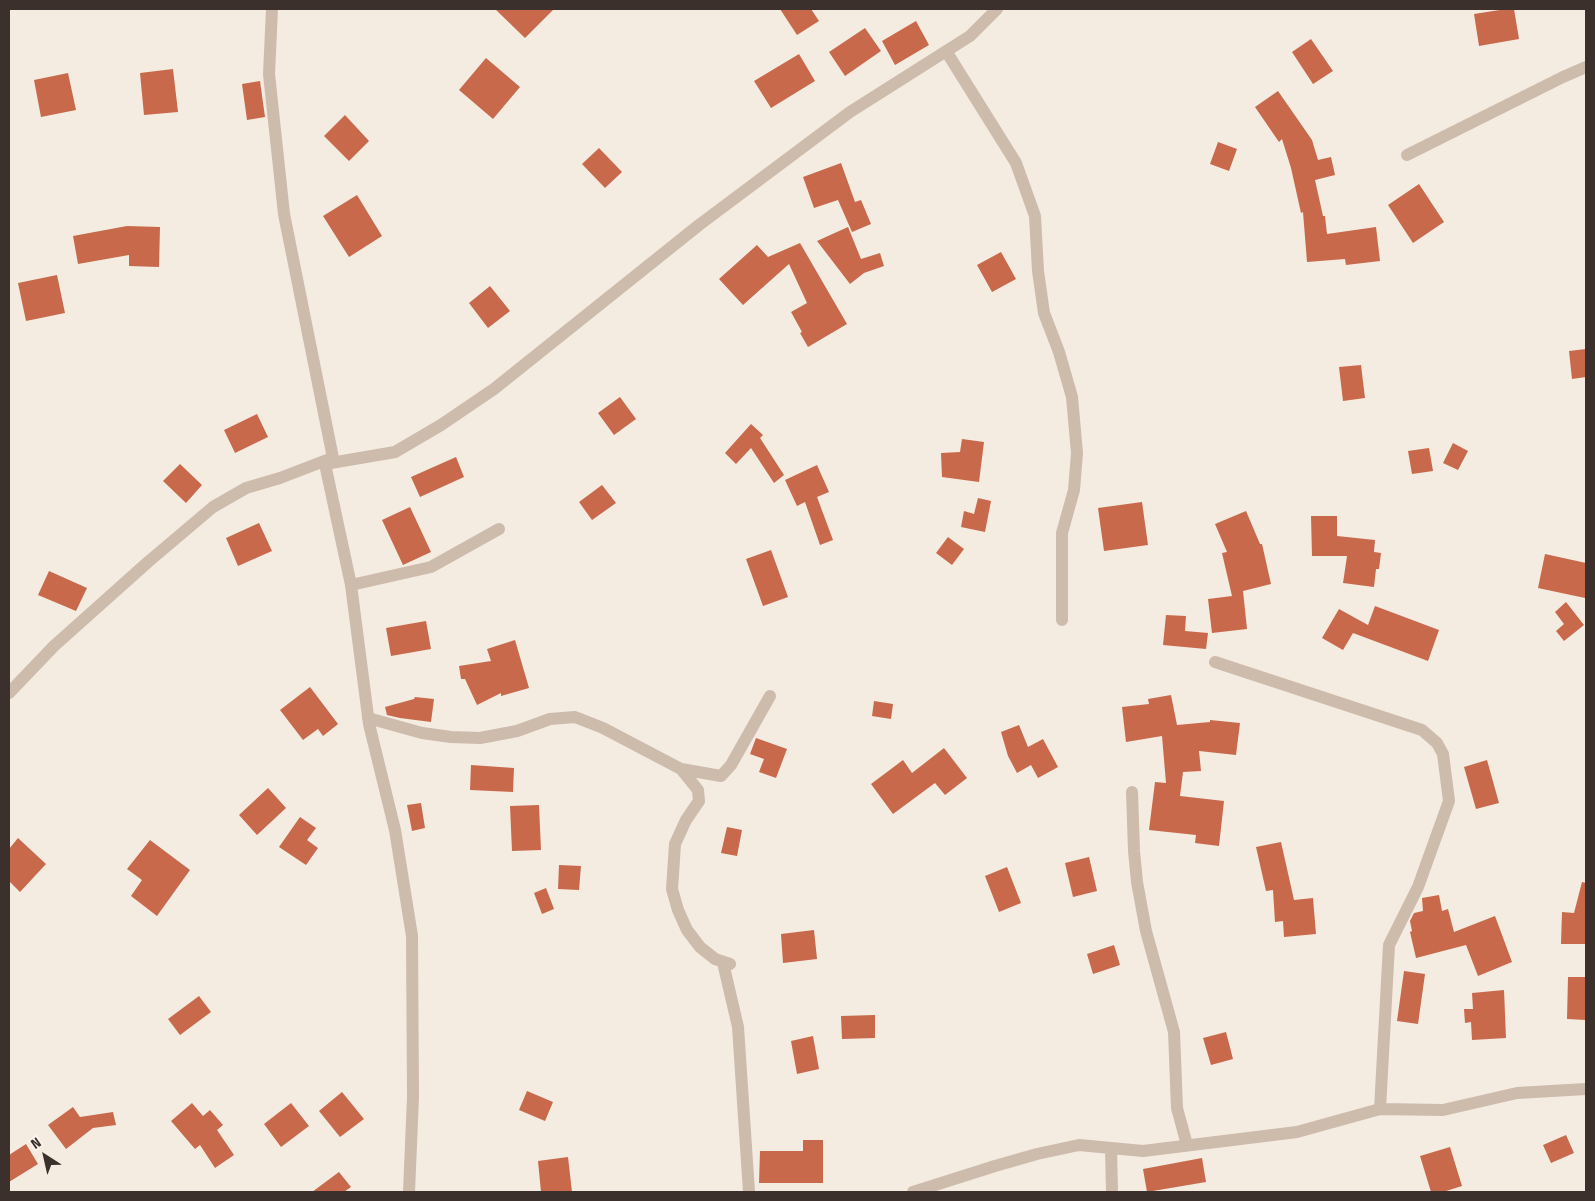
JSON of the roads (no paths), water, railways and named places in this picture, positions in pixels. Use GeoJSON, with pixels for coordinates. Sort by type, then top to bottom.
{"type":"FeatureCollection","features":[{"type":"Feature","properties":{"kind":"street"},"geometry":{"type":"LineString","coordinates":[[272,9],[269,74],[284,214],[351,585],[368,718],[395,830],[412,936],[413,1097],[409,1192]]}},
{"type":"Feature","properties":{"kind":"street"},"geometry":{"type":"LineString","coordinates":[[9,693],[54,646],[213,507],[246,488],[329,461],[395,452],[440,426],[494,389],[699,225],[850,112],[970,36],[996,9]]}},
{"type":"Feature","properties":{"kind":"street"},"geometry":{"type":"LineString","coordinates":[[946,51],[1016,163],[1034,216],[1038,271],[1044,313],[1059,352],[1072,397],[1077,453],[1074,490],[1062,533],[1062,620]]}},
{"type":"Feature","properties":{"kind":"street"},"geometry":{"type":"LineString","coordinates":[[1407,155],[1586,67]]}},
{"type":"Feature","properties":{"kind":"street"},"geometry":{"type":"LineString","coordinates":[[351,585],[431,568],[499,530]]}},
{"type":"Feature","properties":{"kind":"street"},"geometry":{"type":"LineString","coordinates":[[1215,662],[1422,730],[1437,743],[1443,754],[1449,801],[1418,887],[1389,944],[1380,1109]]}},
{"type":"Feature","properties":{"kind":"street"},"geometry":{"type":"LineString","coordinates":[[368,718],[422,733],[480,738],[517,731],[550,719],[575,717],[603,728],[681,770],[721,776],[731,765],[770,696]]}},
{"type":"Feature","properties":{"kind":"street"},"geometry":{"type":"LineString","coordinates":[[681,770],[698,790],[699,801],[686,820],[676,844],[672,889],[678,910],[687,930],[700,947],[715,960],[730,964],[724,967],[738,1027],[749,1192]]}},
{"type":"Feature","properties":{"kind":"street"},"geometry":{"type":"LineString","coordinates":[[1132,792],[1137,882],[1146,931],[1174,1032],[1177,1108],[1187,1144]]}},
{"type":"Feature","properties":{"kind":"street"},"geometry":{"type":"LineString","coordinates":[[913,1192],[956,1177],[1037,1154],[1079,1145],[1143,1151],[1187,1144],[1297,1132],[1380,1109],[1443,1110],[1517,1093],[1586,1089]]}},
{"type":"Feature","properties":{"kind":"street"},"geometry":{"type":"LineString","coordinates":[[1111,1148],[1112,1192]]}}]}
